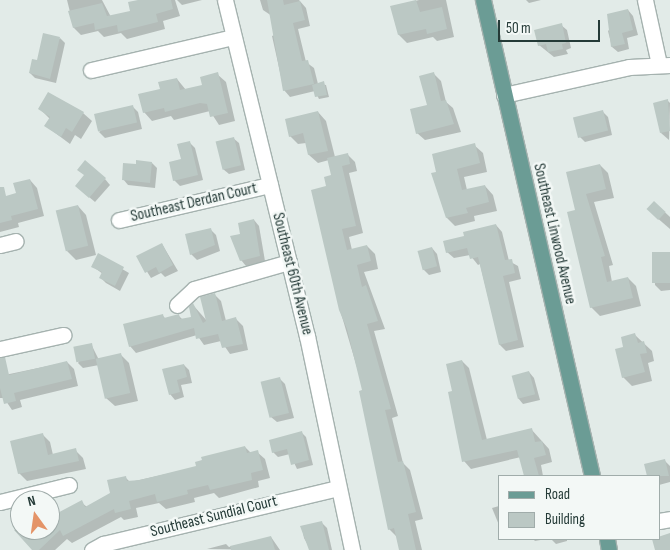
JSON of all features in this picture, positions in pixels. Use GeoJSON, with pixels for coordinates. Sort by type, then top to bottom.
{"type":"FeatureCollection","features":[{"type":"Feature","properties":{"kind":"main road","name":"Southeast Linwood Avenue"},"geometry":{"type":"LineString","coordinates":[[482,0],[592,475]]}},
{"type":"Feature","properties":{"kind":"street","name":"Southeast 60th Avenue"},"geometry":{"type":"LineString","coordinates":[[224,0],[307,336],[352,550]]}},
{"type":"Feature","properties":{"kind":"street"},"geometry":{"type":"LineString","coordinates":[[504,95],[629,67],[665,64],[645,0]]}},
{"type":"Feature","properties":{"kind":"street"},"geometry":{"type":"LineString","coordinates":[[91,70],[233,37]]}},
{"type":"Feature","properties":{"kind":"street","name":"Southeast Derdan Court"},"geometry":{"type":"LineString","coordinates":[[119,220],[270,185]]}},
{"type":"Feature","properties":{"kind":"street"},"geometry":{"type":"LineString","coordinates":[[0,245],[16,241]]}},
{"type":"Feature","properties":{"kind":"street"},"geometry":{"type":"LineString","coordinates":[[177,305],[194,289],[289,262]]}},
{"type":"Feature","properties":{"kind":"street"},"geometry":{"type":"LineString","coordinates":[[0,349],[63,335]]}},
{"type":"Feature","properties":{"kind":"street"},"geometry":{"type":"LineString","coordinates":[[0,502],[70,485]]}},
{"type":"Feature","properties":{"kind":"street","name":"Southeast Sundial Court"},"geometry":{"type":"LineString","coordinates":[[92,550],[103,544],[338,488]]}},
{"type":"Feature","properties":{"kind":"building"},"geometry":{"type":"Polygon","coordinates":[[[138,0],[171,0],[173,9],[156,14],[158,22],[118,32],[117,25],[95,30],[94,23],[73,28],[68,11],[102,3],[107,16],[130,11],[128,2],[138,0]]]}},
{"type":"Feature","properties":{"kind":"building"},"geometry":{"type":"Polygon","coordinates":[[[267,0],[283,0],[284,5],[300,1],[305,20],[293,23],[302,61],[308,60],[314,84],[283,91],[267,0]]]}},
{"type":"Feature","properties":{"kind":"building"},"geometry":{"type":"Polygon","coordinates":[[[416,0],[420,12],[442,7],[447,29],[427,34],[426,29],[398,35],[390,6],[416,0]]]}},
{"type":"Feature","properties":{"kind":"building"},"geometry":{"type":"Polygon","coordinates":[[[628,9],[633,30],[622,33],[625,44],[611,47],[607,14],[628,9]]]}},
{"type":"Feature","properties":{"kind":"building"},"geometry":{"type":"Polygon","coordinates":[[[562,23],[566,43],[562,44],[563,49],[548,52],[546,44],[538,46],[534,30],[562,23]]]}},
{"type":"Feature","properties":{"kind":"building"},"geometry":{"type":"Polygon","coordinates":[[[43,33],[60,37],[50,79],[29,73],[32,59],[37,60],[43,33]]]}},
{"type":"Feature","properties":{"kind":"building"},"geometry":{"type":"Polygon","coordinates":[[[218,72],[228,113],[210,117],[207,104],[200,103],[165,112],[164,108],[143,113],[138,94],[160,89],[158,82],[177,78],[180,90],[202,85],[200,77],[218,72]]]}},
{"type":"Feature","properties":{"kind":"building"},"geometry":{"type":"Polygon","coordinates":[[[434,72],[441,101],[446,100],[454,124],[416,134],[410,109],[427,105],[419,76],[434,72]]]}},
{"type":"Feature","properties":{"kind":"building"},"geometry":{"type":"Polygon","coordinates":[[[324,81],[327,95],[315,97],[312,85],[324,81]]]}},
{"type":"Feature","properties":{"kind":"building"},"geometry":{"type":"Polygon","coordinates":[[[48,92],[84,112],[72,132],[66,128],[61,137],[44,126],[50,117],[38,109],[48,92]]]}},
{"type":"Feature","properties":{"kind":"building"},"geometry":{"type":"Polygon","coordinates":[[[668,99],[670,131],[660,133],[653,103],[668,99]]]}},
{"type":"Feature","properties":{"kind":"building"},"geometry":{"type":"Polygon","coordinates":[[[133,105],[137,123],[98,132],[94,114],[133,105]]]}},
{"type":"Feature","properties":{"kind":"building"},"geometry":{"type":"Polygon","coordinates":[[[603,110],[608,130],[578,138],[573,117],[603,110]]]}},
{"type":"Feature","properties":{"kind":"building"},"geometry":{"type":"Polygon","coordinates":[[[318,111],[328,151],[308,155],[303,133],[289,137],[285,119],[318,111]]]}},
{"type":"Feature","properties":{"kind":"building"},"geometry":{"type":"Polygon","coordinates":[[[234,137],[241,165],[223,170],[216,142],[234,137]]]}},
{"type":"Feature","properties":{"kind":"building"},"geometry":{"type":"Polygon","coordinates":[[[190,141],[198,175],[173,181],[169,162],[181,159],[177,144],[190,141]]]}},
{"type":"Feature","properties":{"kind":"building"},"geometry":{"type":"Polygon","coordinates":[[[475,143],[480,163],[457,169],[462,190],[485,185],[489,202],[466,208],[468,213],[446,218],[431,173],[436,172],[432,154],[475,143]]]}},
{"type":"Feature","properties":{"kind":"building"},"geometry":{"type":"Polygon","coordinates":[[[348,153],[350,164],[342,166],[356,226],[342,229],[347,250],[367,245],[371,261],[357,265],[362,287],[366,285],[378,321],[367,324],[391,409],[385,410],[398,462],[403,461],[416,512],[408,514],[416,550],[399,550],[394,528],[388,530],[359,391],[362,390],[347,329],[339,310],[311,190],[326,186],[324,177],[331,175],[327,158],[348,153]]]}},
{"type":"Feature","properties":{"kind":"building"},"geometry":{"type":"Polygon","coordinates":[[[85,160],[106,178],[89,198],[75,186],[84,175],[77,170],[85,160]]]}},
{"type":"Feature","properties":{"kind":"building"},"geometry":{"type":"Polygon","coordinates":[[[136,160],[152,162],[150,183],[122,180],[123,163],[136,164],[136,160]]]}},
{"type":"Feature","properties":{"kind":"building"},"geometry":{"type":"Polygon","coordinates":[[[600,164],[606,189],[586,194],[605,256],[601,257],[607,282],[628,277],[633,298],[590,308],[567,212],[575,210],[566,172],[600,164]]]}},
{"type":"Feature","properties":{"kind":"building"},"geometry":{"type":"Polygon","coordinates":[[[30,179],[38,209],[11,216],[12,220],[0,223],[0,187],[4,187],[6,196],[16,193],[13,183],[30,179]]]}},
{"type":"Feature","properties":{"kind":"building"},"geometry":{"type":"Polygon","coordinates":[[[654,201],[666,212],[658,220],[646,209],[654,201]]]}},
{"type":"Feature","properties":{"kind":"building"},"geometry":{"type":"Polygon","coordinates":[[[78,205],[88,246],[66,251],[56,211],[78,205]]]}},
{"type":"Feature","properties":{"kind":"building"},"geometry":{"type":"Polygon","coordinates":[[[254,219],[260,256],[240,261],[230,236],[240,234],[238,223],[254,219]]]}},
{"type":"Feature","properties":{"kind":"building"},"geometry":{"type":"Polygon","coordinates":[[[496,224],[505,260],[512,259],[515,273],[503,276],[518,340],[499,345],[478,257],[470,259],[467,248],[446,253],[443,241],[464,236],[463,232],[496,224]]]}},
{"type":"Feature","properties":{"kind":"building"},"geometry":{"type":"Polygon","coordinates":[[[211,228],[215,245],[190,255],[185,234],[211,228]]]}},
{"type":"Feature","properties":{"kind":"building"},"geometry":{"type":"Polygon","coordinates":[[[162,243],[173,265],[159,273],[156,267],[145,273],[136,256],[162,243]]]}},
{"type":"Feature","properties":{"kind":"building"},"geometry":{"type":"Polygon","coordinates":[[[432,247],[437,266],[423,270],[418,251],[432,247]]]}},
{"type":"Feature","properties":{"kind":"building"},"geometry":{"type":"Polygon","coordinates":[[[652,252],[670,252],[670,283],[652,283],[652,252]]]}},
{"type":"Feature","properties":{"kind":"building"},"geometry":{"type":"Polygon","coordinates":[[[98,253],[124,267],[115,286],[99,278],[102,272],[91,267],[98,253]]]}},
{"type":"Feature","properties":{"kind":"building"},"geometry":{"type":"Polygon","coordinates":[[[215,293],[222,321],[236,317],[243,344],[222,348],[218,334],[196,339],[194,328],[129,347],[123,324],[163,314],[164,318],[179,314],[180,319],[191,317],[189,307],[193,303],[203,323],[206,321],[200,297],[215,293]]]}},
{"type":"Feature","properties":{"kind":"building"},"geometry":{"type":"Polygon","coordinates":[[[635,333],[638,343],[644,341],[647,353],[640,354],[645,372],[622,378],[615,349],[623,347],[621,337],[635,333]]]}},
{"type":"Feature","properties":{"kind":"building"},"geometry":{"type":"Polygon","coordinates":[[[92,343],[95,359],[76,362],[73,347],[92,343]]]}},
{"type":"Feature","properties":{"kind":"building"},"geometry":{"type":"Polygon","coordinates":[[[121,353],[130,393],[105,399],[96,359],[121,353]]]}},
{"type":"Feature","properties":{"kind":"building"},"geometry":{"type":"Polygon","coordinates":[[[5,357],[9,375],[67,361],[72,379],[14,393],[16,401],[4,404],[0,388],[0,358],[5,357]]]}},
{"type":"Feature","properties":{"kind":"building"},"geometry":{"type":"Polygon","coordinates":[[[462,360],[482,440],[532,428],[535,442],[542,441],[546,455],[534,458],[539,475],[524,475],[517,450],[462,462],[448,392],[452,391],[446,364],[462,360]]]}},
{"type":"Feature","properties":{"kind":"building"},"geometry":{"type":"Polygon","coordinates":[[[184,364],[187,377],[177,380],[180,392],[169,395],[162,369],[184,364]]]}},
{"type":"Feature","properties":{"kind":"building"},"geometry":{"type":"Polygon","coordinates":[[[529,371],[535,394],[518,399],[512,376],[529,371]]]}},
{"type":"Feature","properties":{"kind":"building"},"geometry":{"type":"Polygon","coordinates":[[[280,377],[289,413],[270,418],[261,382],[280,377]]]}},
{"type":"Feature","properties":{"kind":"building"},"geometry":{"type":"Polygon","coordinates":[[[302,431],[309,460],[291,465],[287,449],[272,453],[269,440],[302,431]]]}},
{"type":"Feature","properties":{"kind":"building"},"geometry":{"type":"Polygon","coordinates":[[[43,433],[48,455],[76,448],[79,461],[18,474],[10,441],[43,433]]]}},
{"type":"Feature","properties":{"kind":"building"},"geometry":{"type":"Polygon","coordinates":[[[245,446],[247,453],[258,450],[263,470],[251,473],[252,480],[210,490],[208,485],[187,490],[188,494],[157,502],[155,494],[129,501],[131,509],[115,513],[114,509],[63,536],[60,530],[60,512],[82,500],[85,507],[110,493],[107,480],[126,476],[127,481],[140,480],[196,466],[195,462],[202,460],[201,457],[245,446]]]}},
{"type":"Feature","properties":{"kind":"building"},"geometry":{"type":"Polygon","coordinates":[[[665,459],[669,476],[647,475],[644,464],[665,459]]]}},
{"type":"Feature","properties":{"kind":"building"},"geometry":{"type":"Polygon","coordinates":[[[322,521],[329,550],[309,550],[300,526],[322,521]]]}},
{"type":"Feature","properties":{"kind":"building"},"geometry":{"type":"Polygon","coordinates":[[[670,533],[670,550],[655,550],[652,540],[660,540],[660,536],[670,533]]]}},
{"type":"Feature","properties":{"kind":"building"},"geometry":{"type":"Polygon","coordinates":[[[271,536],[275,550],[231,550],[230,546],[271,536]]]}},
{"type":"Feature","properties":{"kind":"building"},"geometry":{"type":"Polygon","coordinates":[[[23,540],[50,540],[39,550],[32,550],[23,540]]]}}]}
